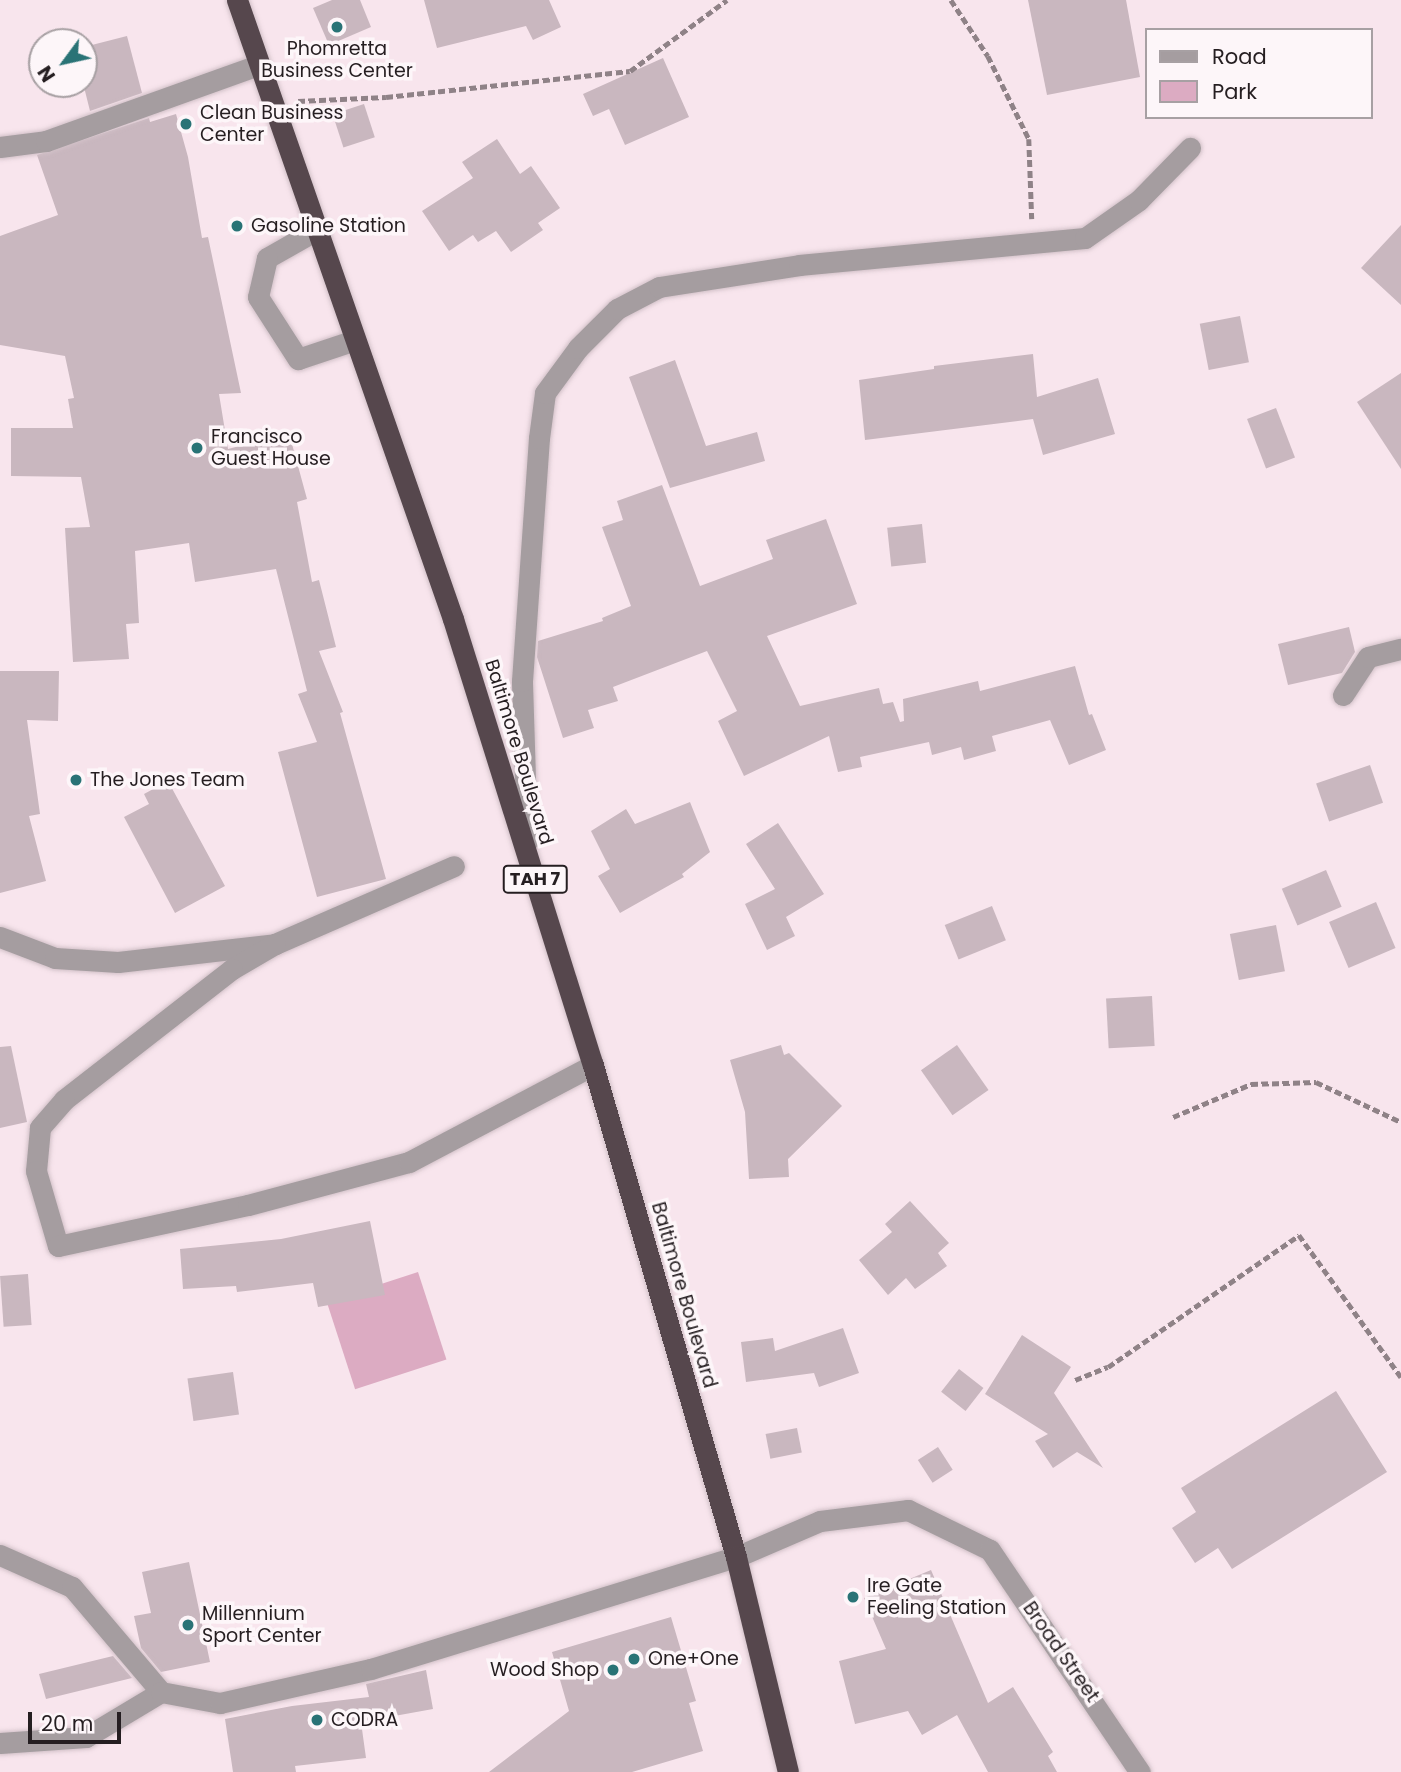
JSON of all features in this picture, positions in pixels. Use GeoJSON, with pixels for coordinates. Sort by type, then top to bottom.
{"type":"FeatureCollection","features":[{"type":"Feature","properties":{"kind":"highway","name":"Baltimore Boulevard"},"geometry":{"type":"LineString","coordinates":[[237,0],[453,619],[593,1065],[736,1556],[788,1772]]}},
{"type":"Feature","properties":{"kind":"street"},"geometry":{"type":"LineString","coordinates":[[0,147],[46,141],[258,65]]}},
{"type":"Feature","properties":{"kind":"street"},"geometry":{"type":"LineString","coordinates":[[527,855],[522,681],[539,439],[545,393],[578,348],[617,309],[659,287],[799,265],[971,247],[1034,245],[1085,238],[1139,200],[1189,148]]}},
{"type":"Feature","properties":{"kind":"street"},"geometry":{"type":"LineString","coordinates":[[317,229],[267,258],[258,297],[298,359],[355,340]]}},
{"type":"Feature","properties":{"kind":"street"},"geometry":{"type":"LineString","coordinates":[[1343,695],[1368,657],[1401,649]]}},
{"type":"Feature","properties":{"kind":"street"},"geometry":{"type":"LineString","coordinates":[[454,866],[275,944],[232,969],[64,1100],[40,1128],[36,1171],[58,1246],[248,1205],[409,1162],[593,1065]]}},
{"type":"Feature","properties":{"kind":"street"},"geometry":{"type":"LineString","coordinates":[[0,937],[55,958],[118,962],[275,944]]}},
{"type":"Feature","properties":{"kind":"street","name":"Broad Street"},"geometry":{"type":"LineString","coordinates":[[161,1692],[220,1703],[359,1672],[736,1556],[820,1521],[908,1510],[990,1550],[1140,1772]]}},
{"type":"Feature","properties":{"kind":"street"},"geometry":{"type":"LineString","coordinates":[[0,1555],[72,1587],[161,1692],[86,1737],[0,1743]]}},
{"type":"Feature","properties":{"kind":"path"},"geometry":{"type":"LineString","coordinates":[[273,102],[386,97],[629,71],[727,0]]}},
{"type":"Feature","properties":{"kind":"path"},"geometry":{"type":"LineString","coordinates":[[951,0],[988,56],[1029,139],[1034,245]]}},
{"type":"Feature","properties":{"kind":"path"},"geometry":{"type":"LineString","coordinates":[[1173,1117],[1251,1084],[1316,1082],[1401,1122]]}},
{"type":"Feature","properties":{"kind":"path"},"geometry":{"type":"LineString","coordinates":[[1075,1380],[1108,1367],[1299,1235],[1401,1377]]}},
{"type":"Feature","properties":{"kind":"green space"},"geometry":{"type":"Polygon","coordinates":[[[418,1272],[446,1359],[355,1389],[327,1302],[418,1272]]]}},
{"type":"Feature","properties":{"kind":"building"},"geometry":{"type":"Polygon","coordinates":[[[332,0],[360,0],[371,27],[329,45],[313,8],[332,0]]]}},
{"type":"Feature","properties":{"kind":"building"},"geometry":{"type":"Polygon","coordinates":[[[424,0],[549,0],[561,27],[533,40],[526,26],[437,48],[424,0]]]}},
{"type":"Feature","properties":{"kind":"building"},"geometry":{"type":"Polygon","coordinates":[[[1028,0],[1126,0],[1140,77],[1047,95],[1028,0]]]}},
{"type":"Feature","properties":{"kind":"building"},"geometry":{"type":"Polygon","coordinates":[[[127,36],[142,93],[90,111],[87,98],[98,98],[98,43],[127,36]]]}},
{"type":"Feature","properties":{"kind":"building"},"geometry":{"type":"Polygon","coordinates":[[[663,58],[689,117],[625,145],[609,109],[593,116],[583,94],[663,58]]]}},
{"type":"Feature","properties":{"kind":"building"},"geometry":{"type":"Polygon","coordinates":[[[364,104],[375,137],[343,147],[333,114],[364,104]]]}},
{"type":"Feature","properties":{"kind":"building"},"geometry":{"type":"Polygon","coordinates":[[[176,114],[188,157],[202,238],[208,237],[241,393],[219,394],[228,449],[289,433],[307,499],[297,502],[312,582],[319,580],[336,647],[319,651],[343,712],[340,713],[386,879],[317,897],[278,752],[317,742],[298,694],[307,691],[276,569],[195,582],[189,543],[135,551],[139,623],[126,624],[129,659],[73,662],[65,528],[90,527],[81,477],[11,476],[11,428],[73,428],[68,399],[74,398],[65,356],[0,345],[0,236],[58,215],[37,155],[149,118],[150,122],[176,114]]]}},
{"type":"Feature","properties":{"kind":"building"},"geometry":{"type":"Polygon","coordinates":[[[497,139],[520,174],[531,166],[560,208],[538,223],[543,230],[511,252],[496,231],[478,242],[473,235],[449,251],[422,211],[473,178],[462,162],[497,139]]]}},
{"type":"Feature","properties":{"kind":"building"},"geometry":{"type":"Polygon","coordinates":[[[1401,225],[1401,305],[1361,268],[1401,225]]]}},
{"type":"Feature","properties":{"kind":"building"},"geometry":{"type":"Polygon","coordinates":[[[1240,316],[1249,362],[1209,370],[1200,324],[1240,316]]]}},
{"type":"Feature","properties":{"kind":"building"},"geometry":{"type":"Polygon","coordinates":[[[1033,354],[1037,397],[1098,378],[1115,434],[1043,455],[1033,419],[865,440],[859,380],[934,369],[934,366],[1033,354]]]}},
{"type":"Feature","properties":{"kind":"building"},"geometry":{"type":"Polygon","coordinates":[[[675,360],[706,446],[757,432],[765,461],[670,488],[629,377],[675,360]]]}},
{"type":"Feature","properties":{"kind":"building"},"geometry":{"type":"Polygon","coordinates":[[[1401,373],[1401,469],[1357,402],[1401,373]]]}},
{"type":"Feature","properties":{"kind":"building"},"geometry":{"type":"Polygon","coordinates":[[[1276,408],[1295,457],[1266,469],[1247,419],[1276,408]]]}},
{"type":"Feature","properties":{"kind":"building"},"geometry":{"type":"Polygon","coordinates":[[[662,485],[700,586],[773,559],[766,540],[826,519],[857,604],[767,636],[800,706],[879,688],[883,704],[893,702],[900,722],[904,721],[903,699],[978,681],[980,691],[1075,666],[1089,715],[1092,714],[1106,750],[1069,765],[1050,720],[992,736],[996,751],[964,760],[961,747],[932,755],[929,742],[860,757],[862,767],[838,772],[829,736],[744,776],[718,721],[737,711],[707,651],[613,687],[618,701],[588,710],[594,728],[563,738],[537,657],[538,641],[603,621],[602,618],[631,606],[602,527],[623,520],[617,501],[662,485]]]}},
{"type":"Feature","properties":{"kind":"building"},"geometry":{"type":"Polygon","coordinates":[[[922,524],[926,563],[891,566],[887,528],[922,524]]]}},
{"type":"Feature","properties":{"kind":"building"},"geometry":{"type":"Polygon","coordinates":[[[1349,627],[1355,652],[1342,673],[1288,685],[1278,644],[1349,627]]]}},
{"type":"Feature","properties":{"kind":"building"},"geometry":{"type":"Polygon","coordinates":[[[0,671],[59,671],[58,721],[27,720],[40,814],[29,816],[46,881],[0,893],[0,671]]]}},
{"type":"Feature","properties":{"kind":"building"},"geometry":{"type":"Polygon","coordinates":[[[1370,765],[1383,803],[1329,821],[1316,784],[1370,765]]]}},
{"type":"Feature","properties":{"kind":"building"},"geometry":{"type":"Polygon","coordinates":[[[168,781],[225,886],[175,913],[124,817],[149,804],[144,794],[168,781]]]}},
{"type":"Feature","properties":{"kind":"building"},"geometry":{"type":"Polygon","coordinates":[[[690,802],[710,852],[682,874],[684,877],[620,913],[598,876],[610,869],[591,831],[626,809],[635,824],[690,802]]]}},
{"type":"Feature","properties":{"kind":"building"},"geometry":{"type":"Polygon","coordinates":[[[778,823],[824,894],[786,917],[795,936],[767,950],[745,904],[775,889],[746,844],[778,823]]]}},
{"type":"Feature","properties":{"kind":"building"},"geometry":{"type":"Polygon","coordinates":[[[1326,870],[1342,907],[1297,926],[1282,889],[1326,870]]]}},
{"type":"Feature","properties":{"kind":"building"},"geometry":{"type":"Polygon","coordinates":[[[1376,902],[1396,948],[1349,968],[1329,922],[1376,902]]]}},
{"type":"Feature","properties":{"kind":"building"},"geometry":{"type":"Polygon","coordinates":[[[992,906],[1006,940],[959,959],[945,925],[992,906]]]}},
{"type":"Feature","properties":{"kind":"building"},"geometry":{"type":"Polygon","coordinates":[[[1276,925],[1285,971],[1239,980],[1230,934],[1276,925]]]}},
{"type":"Feature","properties":{"kind":"building"},"geometry":{"type":"Polygon","coordinates":[[[1152,996],[1155,1046],[1109,1048],[1106,998],[1152,996]]]}},
{"type":"Feature","properties":{"kind":"building"},"geometry":{"type":"Polygon","coordinates":[[[781,1045],[784,1055],[789,1053],[842,1106],[788,1159],[789,1177],[749,1179],[745,1112],[730,1060],[781,1045]]]}},
{"type":"Feature","properties":{"kind":"building"},"geometry":{"type":"Polygon","coordinates":[[[957,1045],[989,1090],[953,1115],[921,1070],[957,1045]]]}},
{"type":"Feature","properties":{"kind":"building"},"geometry":{"type":"Polygon","coordinates":[[[11,1046],[27,1122],[0,1128],[0,1047],[11,1046]]]}},
{"type":"Feature","properties":{"kind":"building"},"geometry":{"type":"Polygon","coordinates":[[[910,1201],[949,1243],[938,1253],[947,1266],[915,1289],[906,1278],[888,1295],[859,1260],[892,1232],[885,1224],[910,1201]]]}},
{"type":"Feature","properties":{"kind":"building"},"geometry":{"type":"Polygon","coordinates":[[[370,1221],[385,1295],[318,1307],[313,1283],[237,1292],[236,1286],[183,1289],[180,1249],[281,1239],[370,1221]]]}},
{"type":"Feature","properties":{"kind":"building"},"geometry":{"type":"Polygon","coordinates":[[[28,1274],[32,1325],[4,1327],[0,1276],[28,1274]]]}},
{"type":"Feature","properties":{"kind":"building"},"geometry":{"type":"Polygon","coordinates":[[[843,1328],[859,1373],[819,1387],[814,1373],[746,1382],[741,1342],[773,1338],[775,1351],[843,1328]]]}},
{"type":"Feature","properties":{"kind":"building"},"geometry":{"type":"Polygon","coordinates":[[[1022,1335],[1071,1367],[1054,1393],[1103,1468],[1077,1452],[1053,1468],[1035,1441],[1048,1434],[985,1394],[1022,1335]]]}},
{"type":"Feature","properties":{"kind":"building"},"geometry":{"type":"Polygon","coordinates":[[[959,1369],[983,1388],[966,1411],[941,1392],[959,1369]]]}},
{"type":"Feature","properties":{"kind":"building"},"geometry":{"type":"Polygon","coordinates":[[[233,1372],[239,1415],[193,1421],[187,1378],[233,1372]]]}},
{"type":"Feature","properties":{"kind":"building"},"geometry":{"type":"Polygon","coordinates":[[[1336,1391],[1387,1472],[1232,1569],[1218,1548],[1195,1563],[1172,1528],[1196,1512],[1181,1488],[1336,1391]]]}},
{"type":"Feature","properties":{"kind":"building"},"geometry":{"type":"Polygon","coordinates":[[[797,1428],[802,1453],[770,1459],[766,1434],[797,1428]]]}},
{"type":"Feature","properties":{"kind":"building"},"geometry":{"type":"Polygon","coordinates":[[[938,1447],[953,1470],[933,1483],[918,1460],[938,1447]]]}},
{"type":"Feature","properties":{"kind":"building"},"geometry":{"type":"Polygon","coordinates":[[[189,1562],[210,1662],[161,1672],[141,1648],[134,1616],[151,1613],[142,1572],[189,1562]]]}},
{"type":"Feature","properties":{"kind":"building"},"geometry":{"type":"Polygon","coordinates":[[[931,1570],[988,1703],[1013,1687],[1053,1752],[1048,1756],[1057,1772],[988,1772],[957,1715],[922,1735],[908,1711],[855,1724],[839,1661],[886,1649],[864,1598],[931,1570]]]}},
{"type":"Feature","properties":{"kind":"building"},"geometry":{"type":"Polygon","coordinates":[[[671,1617],[696,1701],[689,1703],[703,1751],[632,1772],[489,1772],[569,1711],[552,1652],[671,1617]]]}},
{"type":"Feature","properties":{"kind":"building"},"geometry":{"type":"Polygon","coordinates":[[[113,1656],[132,1678],[46,1699],[39,1674],[113,1656]]]}},
{"type":"Feature","properties":{"kind":"building"},"geometry":{"type":"Polygon","coordinates":[[[426,1670],[433,1709],[361,1722],[366,1758],[295,1766],[296,1772],[233,1772],[225,1719],[292,1706],[369,1697],[366,1684],[426,1670]]]}},
{"type":"Feature","properties":{"kind":"place","name":"Phomretta Business Center"},"geometry":{"type":"Point","coordinates":[337,27]}},
{"type":"Feature","properties":{"kind":"place","name":"Clean Business Center"},"geometry":{"type":"Point","coordinates":[186,124]}},
{"type":"Feature","properties":{"kind":"place","name":"Gasoline Station"},"geometry":{"type":"Point","coordinates":[237,226]}},
{"type":"Feature","properties":{"kind":"place","name":"Francisco Guest House"},"geometry":{"type":"Point","coordinates":[197,448]}},
{"type":"Feature","properties":{"kind":"place","name":"The Jones Team"},"geometry":{"type":"Point","coordinates":[76,780]}},
{"type":"Feature","properties":{"kind":"place","name":"Ire Gate Feeling Station"},"geometry":{"type":"Point","coordinates":[853,1597]}},
{"type":"Feature","properties":{"kind":"place","name":"Millennium Sport Center"},"geometry":{"type":"Point","coordinates":[188,1625]}},
{"type":"Feature","properties":{"kind":"place","name":"One+One"},"geometry":{"type":"Point","coordinates":[634,1659]}},
{"type":"Feature","properties":{"kind":"place","name":"Wood Shop"},"geometry":{"type":"Point","coordinates":[613,1670]}},
{"type":"Feature","properties":{"kind":"place","name":"CODRA"},"geometry":{"type":"Point","coordinates":[317,1720]}}]}
